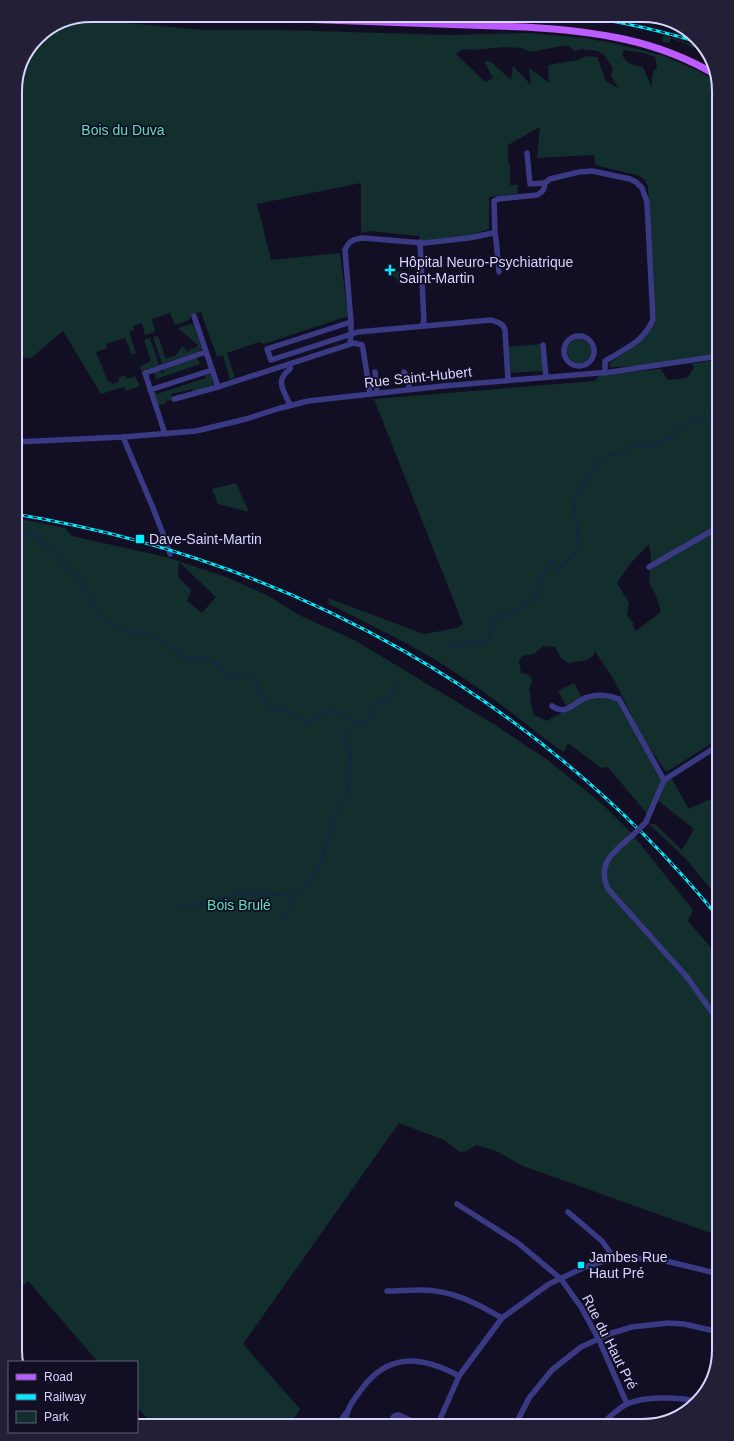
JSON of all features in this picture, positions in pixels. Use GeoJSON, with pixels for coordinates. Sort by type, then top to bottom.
{"type":"FeatureCollection","features":[{"type":"Feature","properties":{"kind":"main road"},"geometry":{"type":"LineString","coordinates":[[367,22],[550,28],[576,31],[616,37],[674,53],[709,71]]}},
{"type":"Feature","properties":{"kind":"street"},"geometry":{"type":"LineString","coordinates":[[527,153],[530,184],[545,183],[550,179],[579,172],[592,171],[630,179],[642,188],[645,195],[647,202],[653,320],[648,330],[638,342],[605,362],[606,373]]}},
{"type":"Feature","properties":{"kind":"street"},"geometry":{"type":"LineString","coordinates":[[499,272],[495,234],[494,201],[498,199],[537,195],[542,193],[545,183]]}},
{"type":"Feature","properties":{"kind":"street"},"geometry":{"type":"LineString","coordinates":[[350,344],[351,322],[345,250],[348,243],[354,239],[363,238],[420,242],[469,238],[491,233],[495,234]]}},
{"type":"Feature","properties":{"kind":"street"},"geometry":{"type":"LineString","coordinates":[[420,242],[424,321],[422,326]]}},
{"type":"Feature","properties":{"kind":"street"},"geometry":{"type":"LineString","coordinates":[[194,316],[218,387]]}},
{"type":"Feature","properties":{"kind":"street"},"geometry":{"type":"LineString","coordinates":[[351,322],[267,349],[271,360],[351,334],[491,320],[504,326],[508,380]]}},
{"type":"Feature","properties":{"kind":"street"},"geometry":{"type":"LineString","coordinates":[[363,332],[362,345],[364,349],[370,393]]}},
{"type":"Feature","properties":{"kind":"street"},"geometry":{"type":"LineString","coordinates":[[578,336],[588,339],[594,347],[593,357],[586,365],[581,366],[576,366],[568,362],[564,353],[566,343],[578,336]]}},
{"type":"Feature","properties":{"kind":"street"},"geometry":{"type":"LineString","coordinates":[[174,398],[218,387],[350,344],[358,343],[362,345]]}},
{"type":"Feature","properties":{"kind":"street"},"geometry":{"type":"LineString","coordinates":[[544,345],[546,377]]}},
{"type":"Feature","properties":{"kind":"street"},"geometry":{"type":"LineString","coordinates":[[165,434],[145,373],[206,352]]}},
{"type":"Feature","properties":{"kind":"street","name":"Rue Saint-Hubert"},"geometry":{"type":"LineString","coordinates":[[22,442],[123,437],[196,431],[246,419],[308,401],[377,392],[606,373],[712,357]]}},
{"type":"Feature","properties":{"kind":"street"},"geometry":{"type":"LineString","coordinates":[[290,364],[290,369],[281,378],[281,383],[290,405]]}},
{"type":"Feature","properties":{"kind":"street"},"geometry":{"type":"LineString","coordinates":[[581,366],[582,375]]}},
{"type":"Feature","properties":{"kind":"street"},"geometry":{"type":"LineString","coordinates":[[150,390],[212,370]]}},
{"type":"Feature","properties":{"kind":"street"},"geometry":{"type":"LineString","coordinates":[[375,372],[377,392]]}},
{"type":"Feature","properties":{"kind":"street"},"geometry":{"type":"LineString","coordinates":[[404,372],[409,382],[409,389]]}},
{"type":"Feature","properties":{"kind":"street"},"geometry":{"type":"LineString","coordinates":[[123,437],[153,508],[170,554]]}},
{"type":"Feature","properties":{"kind":"street"},"geometry":{"type":"LineString","coordinates":[[649,567],[712,531]]}},
{"type":"Feature","properties":{"kind":"street"},"geometry":{"type":"LineString","coordinates":[[552,706],[562,711],[587,697],[610,696],[619,698],[664,780]]}},
{"type":"Feature","properties":{"kind":"street"},"geometry":{"type":"LineString","coordinates":[[712,749],[664,780],[646,822],[610,856],[604,870],[605,883],[608,889],[687,977],[712,1012]]}},
{"type":"Feature","properties":{"kind":"street","name":"Rue du Haut Pré"},"geometry":{"type":"LineString","coordinates":[[457,1204],[518,1243],[561,1279],[581,1307],[599,1340],[628,1404]]}},
{"type":"Feature","properties":{"kind":"street"},"geometry":{"type":"LineString","coordinates":[[568,1212],[602,1241],[614,1258]]}},
{"type":"Feature","properties":{"kind":"street"},"geometry":{"type":"LineString","coordinates":[[440,1419],[459,1376],[502,1318],[550,1284],[585,1266],[614,1258],[658,1259],[712,1272]]}},
{"type":"Feature","properties":{"kind":"street"},"geometry":{"type":"LineString","coordinates":[[387,1291],[422,1290],[451,1294],[477,1303],[502,1318]]}},
{"type":"Feature","properties":{"kind":"street"},"geometry":{"type":"LineString","coordinates":[[518,1419],[529,1398],[552,1370],[581,1348],[609,1334],[632,1327],[662,1323],[684,1324],[712,1330]]}},
{"type":"Feature","properties":{"kind":"street"},"geometry":{"type":"LineString","coordinates":[[342,1419],[369,1379],[396,1362],[413,1361],[433,1364],[459,1376]]}},
{"type":"Feature","properties":{"kind":"street"},"geometry":{"type":"LineString","coordinates":[[606,1419],[628,1404],[652,1398],[678,1398],[691,1400]]}},
{"type":"Feature","properties":{"kind":"street"},"geometry":{"type":"LineString","coordinates":[[346,1419],[347,1411]]}},
{"type":"Feature","properties":{"kind":"street"},"geometry":{"type":"LineString","coordinates":[[392,1419],[395,1415],[399,1415],[407,1419]]}},
{"type":"Feature","properties":{"kind":"green space","name":"Bois du Duva"},"geometry":{"type":"Polygon","coordinates":[[[120,22],[205,30],[280,30],[448,35],[529,33],[583,38],[613,43],[664,56],[701,72],[711,78],[712,355],[646,366],[610,367],[609,364],[612,361],[637,344],[656,322],[648,187],[644,179],[637,175],[598,166],[595,164],[594,155],[537,158],[540,127],[508,145],[510,185],[518,185],[517,194],[489,197],[489,229],[467,236],[420,241],[420,236],[369,231],[361,233],[361,183],[257,204],[271,260],[340,253],[348,316],[264,344],[259,342],[227,353],[235,378],[230,380],[223,355],[217,357],[201,312],[192,314],[189,320],[175,325],[170,313],[152,319],[155,332],[145,335],[142,323],[133,326],[134,330],[129,332],[136,353],[131,355],[125,338],[106,344],[107,348],[96,352],[108,382],[111,381],[112,384],[119,382],[118,378],[125,375],[127,379],[135,376],[140,386],[126,391],[124,387],[101,394],[63,331],[31,358],[22,358],[22,86],[24,73],[29,60],[36,49],[56,31],[82,23],[120,22]],[[561,46],[531,52],[521,48],[504,47],[474,50],[463,49],[456,54],[485,82],[493,78],[484,61],[491,62],[511,80],[513,66],[531,85],[529,68],[549,83],[548,65],[578,60],[587,56],[597,57],[606,81],[618,88],[611,76],[613,69],[604,55],[598,51],[583,49],[575,51],[569,46],[561,46]],[[624,50],[622,54],[627,62],[643,67],[652,88],[654,70],[657,68],[655,57],[644,53],[624,50]]]}},
{"type":"Feature","properties":{"kind":"green space"},"geometry":{"type":"Polygon","coordinates":[[[663,35],[695,46],[698,49],[671,38],[669,43],[662,41],[663,35]]]}},
{"type":"Feature","properties":{"kind":"green space"},"geometry":{"type":"Polygon","coordinates":[[[405,271],[406,284],[400,286],[399,283],[397,283],[396,277],[393,277],[393,272],[405,271]]]}},
{"type":"Feature","properties":{"kind":"green space"},"geometry":{"type":"Polygon","coordinates":[[[193,324],[202,349],[162,364],[153,337],[158,336],[166,359],[176,355],[182,346],[188,352],[198,345],[178,328],[193,324]]]}},
{"type":"Feature","properties":{"kind":"green space"},"geometry":{"type":"Polygon","coordinates":[[[150,338],[159,365],[141,371],[140,366],[151,361],[144,340],[150,338]]]}},
{"type":"Feature","properties":{"kind":"green space"},"geometry":{"type":"Polygon","coordinates":[[[579,339],[588,342],[591,351],[588,360],[579,363],[570,360],[567,351],[570,342],[579,339]]]}},
{"type":"Feature","properties":{"kind":"green space"},"geometry":{"type":"Polygon","coordinates":[[[542,344],[543,371],[509,373],[507,347],[542,344]]]}},
{"type":"Feature","properties":{"kind":"green space"},"geometry":{"type":"Polygon","coordinates":[[[197,358],[200,364],[156,379],[154,372],[161,370],[162,373],[164,372],[163,369],[197,358]]]}},
{"type":"Feature","properties":{"kind":"green space"},"geometry":{"type":"Polygon","coordinates":[[[712,360],[712,746],[711,744],[666,772],[644,740],[614,680],[595,651],[594,655],[587,660],[569,663],[561,658],[555,647],[543,646],[534,654],[522,656],[519,661],[521,673],[531,676],[532,682],[529,689],[531,697],[530,702],[534,715],[547,721],[568,709],[558,691],[574,683],[583,700],[587,697],[619,699],[664,780],[670,776],[689,809],[710,799],[712,802],[712,890],[687,860],[649,824],[655,824],[682,850],[694,829],[656,799],[649,816],[608,767],[601,768],[568,743],[564,752],[557,748],[495,700],[441,663],[378,628],[329,604],[328,598],[424,634],[457,628],[463,624],[374,399],[595,381],[599,375],[661,369],[668,380],[687,378],[694,368],[691,364],[712,360]],[[649,544],[629,565],[617,583],[629,603],[627,615],[634,624],[632,625],[636,631],[661,612],[649,581],[651,557],[649,544]]]}},
{"type":"Feature","properties":{"kind":"green space"},"geometry":{"type":"Polygon","coordinates":[[[205,374],[211,375],[213,385],[193,391],[192,389],[171,394],[172,399],[158,406],[154,393],[155,391],[157,394],[206,378],[205,374]]]}},
{"type":"Feature","properties":{"kind":"green space"},"geometry":{"type":"Polygon","coordinates":[[[236,483],[249,512],[218,504],[212,489],[236,483]]]}},
{"type":"Feature","properties":{"kind":"green space","name":"Bois Brulé"},"geometry":{"type":"Polygon","coordinates":[[[22,519],[65,528],[72,536],[166,557],[226,577],[267,595],[299,615],[356,641],[495,725],[549,761],[601,803],[633,835],[693,910],[688,921],[712,949],[712,1234],[523,1166],[496,1151],[476,1145],[467,1151],[460,1152],[444,1140],[399,1123],[243,1344],[300,1409],[294,1419],[148,1419],[138,1408],[138,1361],[97,1361],[28,1281],[22,1287],[22,519]],[[179,562],[178,577],[191,590],[187,601],[202,613],[216,597],[179,562]]]}},
{"type":"Feature","properties":{"kind":"waterway"},"geometry":{"type":"LineString","coordinates":[[449,647],[467,642],[478,643],[488,640],[494,618],[516,611],[537,596],[539,581],[551,561],[558,570],[579,548],[574,501],[598,462],[611,454],[622,454],[632,445],[649,446],[671,437],[680,427],[698,419],[705,419],[712,414]]}},
{"type":"Feature","properties":{"kind":"waterway"},"geometry":{"type":"LineString","coordinates":[[22,532],[38,536],[45,546],[58,553],[62,563],[81,580],[98,613],[108,623],[117,625],[129,632],[148,633],[152,638],[164,641],[171,649],[179,651],[184,660],[198,658],[218,664],[226,676],[237,677],[245,674],[254,679],[268,707],[275,711],[284,708],[306,722],[332,711],[343,713],[356,723],[367,721],[376,704],[389,700],[399,681]]}},
{"type":"Feature","properties":{"kind":"waterway"},"geometry":{"type":"LineString","coordinates":[[177,907],[202,904],[246,892],[290,896],[310,882],[320,865],[335,814],[344,802],[350,781],[351,754],[342,735],[356,723]]}},
{"type":"Feature","properties":{"kind":"waterway"},"geometry":{"type":"LineString","coordinates":[[281,919],[297,897],[295,893]]}},
{"type":"Feature","properties":{"kind":"railway"},"geometry":{"type":"LineString","coordinates":[[614,22],[689,40]]}},
{"type":"Feature","properties":{"kind":"railway"},"geometry":{"type":"LineString","coordinates":[[22,515],[118,536],[217,566],[313,604],[404,651],[491,706],[573,769],[649,840],[712,910]]}},
{"type":"Feature","properties":{"kind":"place","name":"Hôpital Neuro-Psychiatrique Saint-Martin"},"geometry":{"type":"Point","coordinates":[390,270]}},
{"type":"Feature","properties":{"kind":"place","name":"Dave-Saint-Martin"},"geometry":{"type":"Point","coordinates":[140,539]}},
{"type":"Feature","properties":{"kind":"place","name":"Jambes Rue Haut Pré"},"geometry":{"type":"Point","coordinates":[581,1265]}}]}
